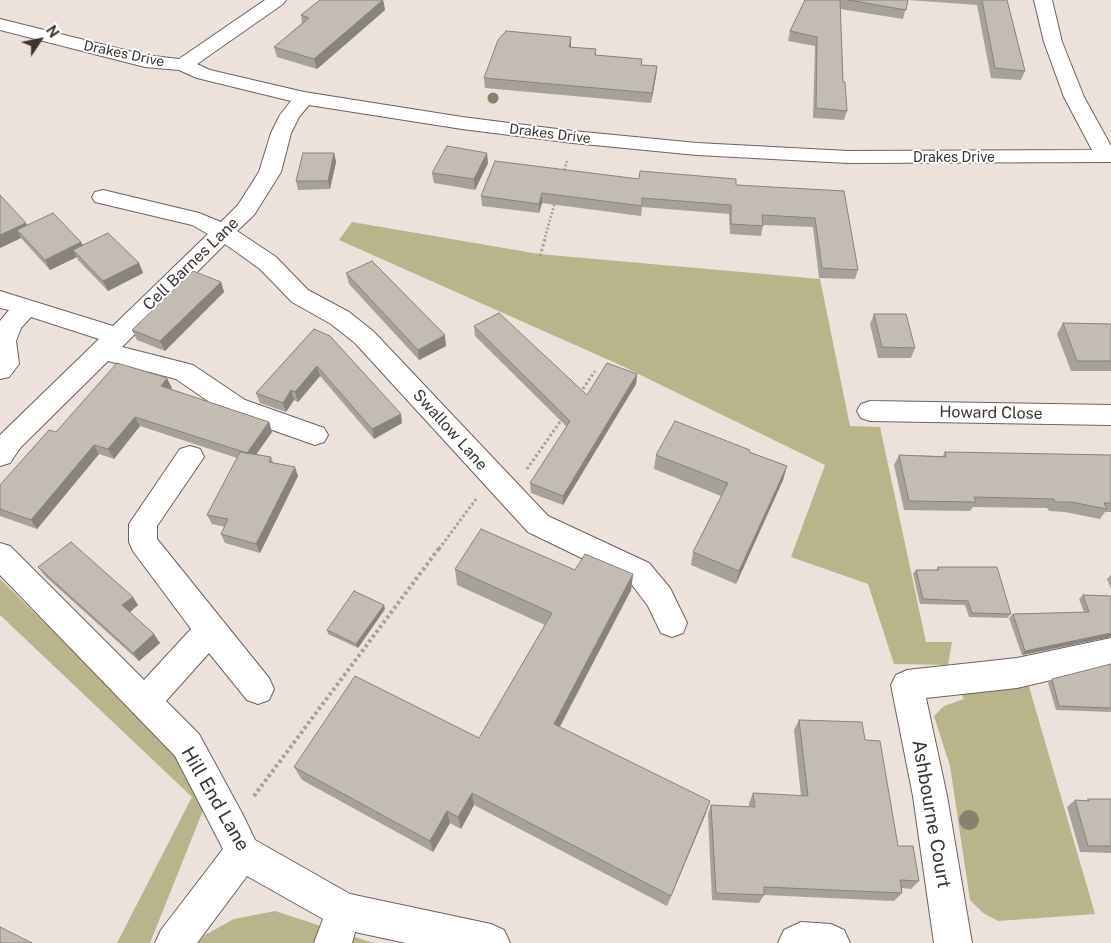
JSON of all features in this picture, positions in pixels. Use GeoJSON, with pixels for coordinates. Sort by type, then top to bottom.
{"type":"FeatureCollection","features":[{"type":"Feature","properties":{"kind":"street"},"geometry":{"type":"LineString","coordinates":[[183,65],[277,0]]}},
{"type":"Feature","properties":{"kind":"street"},"geometry":{"type":"LineString","coordinates":[[1043,0],[1053,42],[1074,97],[1109,156]]}},
{"type":"Feature","properties":{"kind":"street","name":"Drakes Drive"},"geometry":{"type":"LineString","coordinates":[[0,24],[145,61],[183,65],[204,74],[304,98],[462,123],[573,137],[697,149],[848,157],[1109,156]]}},
{"type":"Feature","properties":{"kind":"street","name":"Cell Barnes Lane"},"geometry":{"type":"LineString","coordinates":[[0,455],[45,407],[246,210],[270,172],[281,133],[290,116],[304,98]]}},
{"type":"Feature","properties":{"kind":"street","name":"Swallow Lane"},"geometry":{"type":"LineString","coordinates":[[103,197],[199,220],[224,233],[268,263],[300,296],[340,318],[364,336],[538,524],[639,572],[659,597],[672,623]]}},
{"type":"Feature","properties":{"kind":"street"},"geometry":{"type":"LineString","coordinates":[[0,299],[26,307],[184,372],[236,407],[315,435]]}},
{"type":"Feature","properties":{"kind":"street"},"geometry":{"type":"LineString","coordinates":[[0,370],[6,364],[4,342],[10,325],[26,307]]}},
{"type":"Feature","properties":{"kind":"street","name":"Howard Close"},"geometry":{"type":"LineString","coordinates":[[870,411],[1111,415]]}},
{"type":"Feature","properties":{"kind":"street"},"geometry":{"type":"LineString","coordinates":[[190,457],[143,524],[143,542],[258,689]]}},
{"type":"Feature","properties":{"kind":"street","name":"Hill End Lane"},"geometry":{"type":"LineString","coordinates":[[0,555],[187,745],[236,840],[339,927],[491,943]]}},
{"type":"Feature","properties":{"kind":"street"},"geometry":{"type":"LineString","coordinates":[[144,703],[210,630]]}},
{"type":"Feature","properties":{"kind":"street","name":"Ashbourne Court"},"geometry":{"type":"LineString","coordinates":[[953,943],[930,796],[908,685],[1017,673],[1111,652]]}},
{"type":"Feature","properties":{"kind":"street"},"geometry":{"type":"LineString","coordinates":[[174,943],[236,840]]}},
{"type":"Feature","properties":{"kind":"street"},"geometry":{"type":"LineString","coordinates":[[797,943],[801,941],[831,943]]}},
{"type":"Feature","properties":{"kind":"path"},"geometry":{"type":"LineString","coordinates":[[563,174],[573,137]]}},
{"type":"Feature","properties":{"kind":"path"},"geometry":{"type":"LineString","coordinates":[[540,256],[555,201]]}},
{"type":"Feature","properties":{"kind":"path"},"geometry":{"type":"LineString","coordinates":[[579,394],[595,371]]}},
{"type":"Feature","properties":{"kind":"path"},"geometry":{"type":"LineString","coordinates":[[236,840],[501,486],[563,418]]}},
{"type":"Feature","properties":{"kind":"shaded area"},"geometry":{"type":"Polygon","coordinates":[[[352,222],[539,254],[820,279],[850,426],[880,427],[926,642],[952,642],[948,665],[894,664],[868,584],[791,557],[825,465],[620,365],[339,240],[352,222]]]}},
{"type":"Feature","properties":{"kind":"shaded area"},"geometry":{"type":"Polygon","coordinates":[[[0,579],[191,766],[206,803],[150,943],[117,943],[192,797],[0,615],[0,579]]]}},
{"type":"Feature","properties":{"kind":"shaded area"},"geometry":{"type":"Polygon","coordinates":[[[1028,683],[1095,914],[998,921],[983,913],[970,900],[950,766],[934,716],[944,706],[964,699],[960,692],[1028,683]]]}},
{"type":"Feature","properties":{"kind":"shaded area"},"geometry":{"type":"Polygon","coordinates":[[[275,911],[373,943],[198,943],[205,935],[234,919],[275,911]]]}},
{"type":"Feature","properties":{"kind":"building"},"geometry":{"type":"Polygon","coordinates":[[[320,0],[383,0],[314,59],[274,47],[309,18],[301,15],[320,0]]]}},
{"type":"Feature","properties":{"kind":"building"},"geometry":{"type":"Polygon","coordinates":[[[805,0],[840,0],[843,82],[845,82],[847,111],[816,108],[817,37],[790,31],[805,0]]]}},
{"type":"Feature","properties":{"kind":"building"},"geometry":{"type":"Polygon","coordinates":[[[848,0],[908,0],[906,10],[848,0]]]}},
{"type":"Feature","properties":{"kind":"building"},"geometry":{"type":"Polygon","coordinates":[[[982,0],[1007,0],[1025,71],[995,68],[982,0]]]}},
{"type":"Feature","properties":{"kind":"building"},"geometry":{"type":"Polygon","coordinates":[[[506,31],[571,37],[569,47],[596,49],[595,55],[642,59],[641,65],[657,66],[652,93],[484,78],[498,40],[506,31]]]}},
{"type":"Feature","properties":{"kind":"building"},"geometry":{"type":"Polygon","coordinates":[[[447,146],[487,153],[474,179],[432,173],[447,146]]]}},
{"type":"Feature","properties":{"kind":"building"},"geometry":{"type":"Polygon","coordinates":[[[303,153],[334,153],[328,181],[296,181],[303,153]]]}},
{"type":"Feature","properties":{"kind":"building"},"geometry":{"type":"Polygon","coordinates":[[[495,161],[639,179],[640,171],[736,179],[736,185],[844,191],[858,270],[822,268],[815,218],[762,215],[763,226],[731,224],[731,205],[642,198],[642,206],[542,193],[539,204],[481,196],[495,161]]]}},
{"type":"Feature","properties":{"kind":"building"},"geometry":{"type":"Polygon","coordinates":[[[0,195],[26,223],[0,235],[0,195]]]}},
{"type":"Feature","properties":{"kind":"building"},"geometry":{"type":"Polygon","coordinates":[[[53,213],[81,242],[45,260],[17,230],[53,213]]]}},
{"type":"Feature","properties":{"kind":"building"},"geometry":{"type":"Polygon","coordinates":[[[108,233],[139,263],[103,281],[73,250],[108,233]]]}},
{"type":"Feature","properties":{"kind":"building"},"geometry":{"type":"Polygon","coordinates":[[[372,261],[445,335],[418,350],[346,273],[372,261]]]}},
{"type":"Feature","properties":{"kind":"building"},"geometry":{"type":"Polygon","coordinates":[[[193,271],[221,282],[160,341],[132,330],[193,271]]]}},
{"type":"Feature","properties":{"kind":"building"},"geometry":{"type":"Polygon","coordinates":[[[499,313],[587,395],[607,363],[637,374],[563,496],[530,483],[570,421],[474,326],[499,313]]]}},
{"type":"Feature","properties":{"kind":"building"},"geometry":{"type":"Polygon","coordinates":[[[874,314],[906,314],[915,348],[882,347],[874,314]]]}},
{"type":"Feature","properties":{"kind":"building"},"geometry":{"type":"Polygon","coordinates":[[[1063,323],[1111,324],[1111,361],[1077,361],[1063,323]]]}},
{"type":"Feature","properties":{"kind":"building"},"geometry":{"type":"Polygon","coordinates":[[[314,329],[330,336],[401,414],[372,429],[317,366],[295,392],[291,390],[283,403],[256,393],[314,329]]]}},
{"type":"Feature","properties":{"kind":"building"},"geometry":{"type":"Polygon","coordinates":[[[117,363],[167,378],[161,386],[269,422],[247,453],[135,417],[108,449],[94,445],[31,520],[0,509],[0,485],[49,430],[56,432],[117,363]]]}},
{"type":"Feature","properties":{"kind":"building"},"geometry":{"type":"Polygon","coordinates":[[[675,421],[787,466],[739,571],[693,552],[728,483],[656,455],[675,421]]]}},
{"type":"Feature","properties":{"kind":"building"},"geometry":{"type":"Polygon","coordinates":[[[240,452],[271,457],[269,462],[295,467],[256,544],[221,534],[228,519],[207,515],[240,452]]]}},
{"type":"Feature","properties":{"kind":"building"},"geometry":{"type":"Polygon","coordinates":[[[945,452],[1111,455],[1111,503],[1104,503],[1107,509],[1071,502],[1055,502],[1054,499],[974,497],[976,502],[909,501],[899,455],[946,457],[945,452]]]}},
{"type":"Feature","properties":{"kind":"building"},"geometry":{"type":"Polygon","coordinates":[[[481,529],[575,570],[585,554],[633,574],[554,724],[710,801],[671,896],[472,793],[458,817],[447,811],[430,841],[294,767],[355,676],[479,738],[552,613],[455,569],[481,529]]]}},
{"type":"Feature","properties":{"kind":"building"},"geometry":{"type":"Polygon","coordinates":[[[71,542],[133,597],[122,605],[154,634],[133,653],[38,567],[71,542]]]}},
{"type":"Feature","properties":{"kind":"building"},"geometry":{"type":"Polygon","coordinates":[[[938,567],[997,567],[1011,614],[972,613],[968,601],[923,599],[916,570],[939,570],[938,567]]]}},
{"type":"Feature","properties":{"kind":"building"},"geometry":{"type":"Polygon","coordinates":[[[354,591],[384,605],[356,644],[327,630],[354,591]]]}},
{"type":"Feature","properties":{"kind":"building"},"geometry":{"type":"Polygon","coordinates":[[[1083,595],[1111,596],[1111,633],[1025,651],[1013,614],[1089,612],[1083,595]]]}},
{"type":"Feature","properties":{"kind":"building"},"geometry":{"type":"Polygon","coordinates":[[[1111,664],[1111,708],[1059,706],[1052,679],[1111,664]]]}},
{"type":"Feature","properties":{"kind":"building"},"geometry":{"type":"Polygon","coordinates":[[[799,720],[862,722],[865,740],[880,741],[898,846],[913,846],[919,881],[900,880],[902,893],[764,887],[764,895],[716,893],[711,805],[755,807],[753,793],[808,796],[799,720]]]}},
{"type":"Feature","properties":{"kind":"building"},"geometry":{"type":"Polygon","coordinates":[[[1088,799],[1111,799],[1111,846],[1088,846],[1075,800],[1089,801],[1088,799]]]}},
{"type":"Feature","properties":{"kind":"building"},"geometry":{"type":"Polygon","coordinates":[[[0,927],[32,943],[0,943],[0,927]]]}}]}
